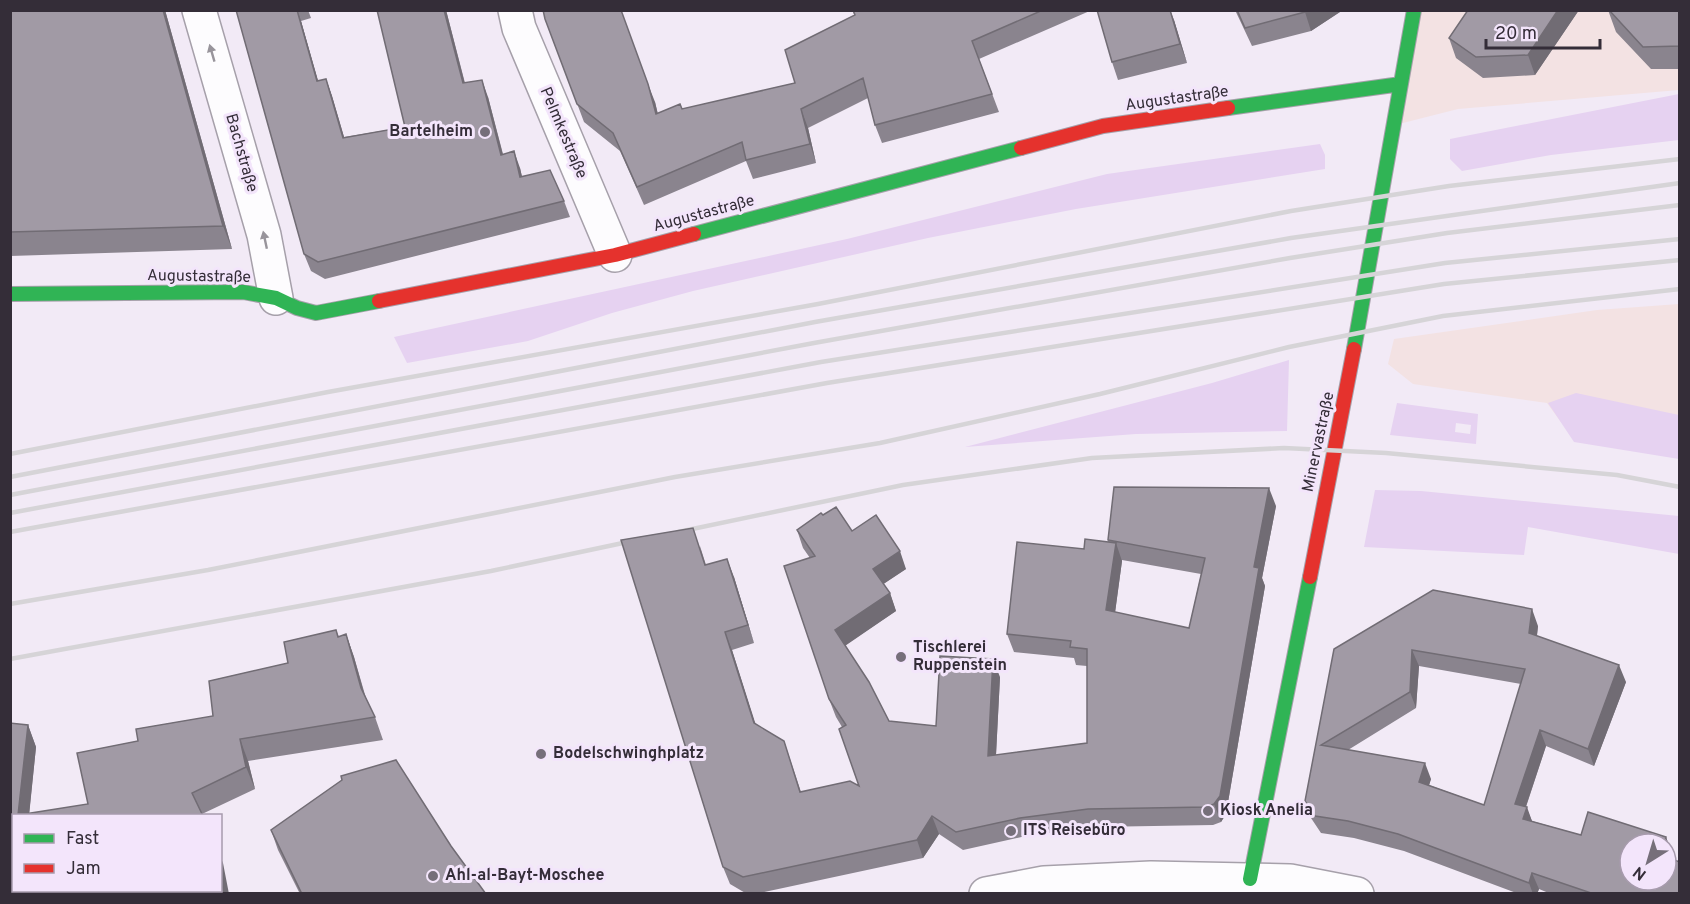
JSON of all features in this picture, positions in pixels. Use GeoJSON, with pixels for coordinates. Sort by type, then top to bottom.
{"type":"FeatureCollection","features":[{"type":"Feature","properties":{"kind":"street","name":"Bachstraße"},"geometry":{"type":"LineString","coordinates":[[200,10],[264,235],[276,298]]}},
{"type":"Feature","properties":{"kind":"street","name":"Pelmkestraße"},"geometry":{"type":"LineString","coordinates":[[515,10],[519,28],[615,255]]}},
{"type":"Feature","properties":{"kind":"street","name":"Minervastraße"},"geometry":{"type":"LineString","coordinates":[[1250,879],[1346,394],[1414,10]]}},
{"type":"Feature","properties":{"kind":"street","name":"Augustastraße"},"geometry":{"type":"LineString","coordinates":[[10,294],[243,292],[276,298],[297,308],[316,313],[615,255],[1103,126],[1401,84]]}},
{"type":"Feature","properties":{"kind":"street"},"geometry":{"type":"LineString","coordinates":[[986,894],[1044,883],[1151,878],[1290,881],[1356,894]]}},
{"type":"Feature","properties":{"kind":"shaded area"},"geometry":{"type":"Polygon","coordinates":[[[1414,11],[1679,11],[1679,90],[1458,109],[1395,125],[1414,11]]]}},
{"type":"Feature","properties":{"kind":"shaded area"},"geometry":{"type":"Polygon","coordinates":[[[1679,94],[1679,140],[1551,155],[1462,171],[1450,159],[1450,139],[1679,94]]]}},
{"type":"Feature","properties":{"kind":"shaded area"},"geometry":{"type":"Polygon","coordinates":[[[1320,144],[1325,155],[1325,169],[1076,209],[928,238],[693,291],[612,313],[528,341],[407,363],[394,337],[847,239],[1107,174],[1320,144]]]}},
{"type":"Feature","properties":{"kind":"shaded area"},"geometry":{"type":"Polygon","coordinates":[[[1679,304],[1679,442],[1561,422],[1547,403],[1413,384],[1388,364],[1394,339],[1597,310],[1679,304]]]}},
{"type":"Feature","properties":{"kind":"shaded area"},"geometry":{"type":"Polygon","coordinates":[[[1289,360],[1287,431],[1136,434],[965,447],[1212,383],[1289,360]]]}},
{"type":"Feature","properties":{"kind":"shaded area"},"geometry":{"type":"Polygon","coordinates":[[[1576,393],[1679,415],[1679,459],[1574,442],[1548,403],[1576,393]]]}},
{"type":"Feature","properties":{"kind":"shaded area"},"geometry":{"type":"Polygon","coordinates":[[[1397,403],[1478,414],[1476,444],[1390,435],[1397,403]],[[1456,423],[1455,432],[1470,434],[1471,425],[1456,423]]]}},
{"type":"Feature","properties":{"kind":"shaded area"},"geometry":{"type":"Polygon","coordinates":[[[1375,490],[1421,491],[1679,516],[1679,554],[1528,527],[1524,555],[1364,547],[1375,490]]]}},
{"type":"Feature","properties":{"kind":"building"},"geometry":{"type":"Polygon","coordinates":[[[10,10],[163,10],[223,226],[10,232],[10,10]]]}},
{"type":"Feature","properties":{"kind":"building"},"geometry":{"type":"Polygon","coordinates":[[[236,10],[297,10],[317,81],[326,79],[343,138],[405,127],[377,10],[444,10],[463,83],[482,80],[501,155],[514,151],[520,177],[550,170],[564,201],[318,262],[304,254],[236,10]]]}},
{"type":"Feature","properties":{"kind":"building"},"geometry":{"type":"Polygon","coordinates":[[[543,10],[621,10],[648,84],[656,114],[680,104],[682,109],[795,83],[785,50],[855,15],[853,10],[1043,10],[972,41],[992,94],[875,125],[863,78],[801,109],[810,144],[746,160],[742,142],[637,187],[613,133],[577,104],[543,10]]]}},
{"type":"Feature","properties":{"kind":"building"},"geometry":{"type":"Polygon","coordinates":[[[1097,10],[1170,10],[1180,44],[1112,62],[1097,10]]]}},
{"type":"Feature","properties":{"kind":"building"},"geometry":{"type":"Polygon","coordinates":[[[1237,10],[1307,10],[1245,28],[1237,10]]]}},
{"type":"Feature","properties":{"kind":"building"},"geometry":{"type":"Polygon","coordinates":[[[1468,10],[1558,10],[1528,55],[1476,57],[1449,38],[1468,10]]]}},
{"type":"Feature","properties":{"kind":"building"},"geometry":{"type":"Polygon","coordinates":[[[1609,10],[1680,10],[1680,46],[1643,47],[1609,10]]]}},
{"type":"Feature","properties":{"kind":"building"},"geometry":{"type":"Polygon","coordinates":[[[1114,487],[1269,488],[1254,567],[1259,568],[1220,796],[1214,804],[1207,807],[1088,809],[1020,818],[956,832],[932,816],[917,840],[743,877],[723,867],[621,540],[693,528],[705,565],[727,559],[748,625],[725,632],[754,723],[784,741],[800,792],[850,781],[859,786],[839,729],[846,725],[829,699],[784,566],[815,556],[797,530],[821,513],[823,515],[836,507],[852,531],[876,515],[900,551],[873,569],[890,593],[835,630],[869,682],[889,721],[936,726],[940,656],[993,659],[988,756],[1087,743],[1087,649],[1070,647],[1071,641],[1007,634],[1017,542],[1084,549],[1085,539],[1116,543],[1106,610],[1189,628],[1205,558],[1108,540],[1114,487]]]}},
{"type":"Feature","properties":{"kind":"building"},"geometry":{"type":"Polygon","coordinates":[[[1433,590],[1532,609],[1529,633],[1619,665],[1588,749],[1540,730],[1515,804],[1527,807],[1523,819],[1581,835],[1588,812],[1650,832],[1618,832],[1618,892],[1678,892],[1678,861],[1680,862],[1680,894],[1594,894],[1532,873],[1529,883],[1398,834],[1348,821],[1315,816],[1305,801],[1334,649],[1433,590]],[[1412,650],[1410,692],[1321,745],[1425,763],[1419,782],[1484,805],[1525,669],[1412,650]]]}},
{"type":"Feature","properties":{"kind":"building"},"geometry":{"type":"Polygon","coordinates":[[[336,630],[338,637],[346,634],[361,688],[375,717],[240,739],[246,767],[192,793],[202,814],[24,814],[88,804],[77,753],[138,741],[136,729],[213,716],[209,681],[288,663],[284,642],[336,630]]]}},
{"type":"Feature","properties":{"kind":"building"},"geometry":{"type":"Polygon","coordinates":[[[10,723],[28,725],[18,814],[12,814],[12,892],[99,892],[99,894],[10,894],[10,723]]]}},
{"type":"Feature","properties":{"kind":"building"},"geometry":{"type":"Polygon","coordinates":[[[396,760],[451,846],[486,894],[302,894],[271,830],[342,780],[341,776],[396,760]]]}},
{"type":"Feature","properties":{"kind":"building"},"geometry":{"type":"Polygon","coordinates":[[[222,883],[224,894],[165,894],[165,892],[222,892],[222,883]]]}},
{"type":"Feature","properties":{"kind":"railway"},"geometry":{"type":"LineString","coordinates":[[10,454],[328,392],[818,304],[1291,211],[1449,186],[1680,159]]}},
{"type":"Feature","properties":{"kind":"railway"},"geometry":{"type":"LineString","coordinates":[[10,477],[815,322],[1291,238],[1680,183]]}},
{"type":"Feature","properties":{"kind":"railway"},"geometry":{"type":"LineString","coordinates":[[10,495],[814,343],[1290,258],[1447,233],[1680,205]]}},
{"type":"Feature","properties":{"kind":"railway"},"geometry":{"type":"LineString","coordinates":[[10,513],[821,362],[1445,263],[1680,239]]}},
{"type":"Feature","properties":{"kind":"railway"},"geometry":{"type":"LineString","coordinates":[[10,532],[827,383],[1444,284],[1680,260]]}},
{"type":"Feature","properties":{"kind":"railway"},"geometry":{"type":"LineString","coordinates":[[10,604],[208,570],[675,477],[880,443],[1100,394],[1289,347],[1443,316],[1680,289]]}},
{"type":"Feature","properties":{"kind":"railway"},"geometry":{"type":"LineString","coordinates":[[678,532],[903,485],[1092,458],[1284,448],[1386,453],[1617,475],[1680,487]]}},
{"type":"Feature","properties":{"kind":"railway"},"geometry":{"type":"LineString","coordinates":[[10,659],[491,571],[637,540]]}},
{"type":"Feature","properties":{"kind":"traffic: fast"},"geometry":{"type":"LineString","coordinates":[[1354,349],[1414,10]]}},
{"type":"Feature","properties":{"kind":"traffic: fast"},"geometry":{"type":"LineString","coordinates":[[1228,108],[1401,84]]}},
{"type":"Feature","properties":{"kind":"traffic: fast"},"geometry":{"type":"LineString","coordinates":[[694,234],[1021,148]]}},
{"type":"Feature","properties":{"kind":"traffic: fast"},"geometry":{"type":"LineString","coordinates":[[10,294],[243,292],[276,298],[297,308],[316,313],[379,301]]}},
{"type":"Feature","properties":{"kind":"traffic: fast"},"geometry":{"type":"LineString","coordinates":[[1250,879],[1310,577]]}},
{"type":"Feature","properties":{"kind":"traffic: jam"},"geometry":{"type":"LineString","coordinates":[[1021,148],[1103,126],[1228,108]]}},
{"type":"Feature","properties":{"kind":"traffic: jam"},"geometry":{"type":"LineString","coordinates":[[379,301],[615,255],[694,234]]}},
{"type":"Feature","properties":{"kind":"traffic: jam"},"geometry":{"type":"LineString","coordinates":[[1310,577],[1354,349]]}},
{"type":"Feature","properties":{"kind":"place","name":"Bartelheim"},"geometry":{"type":"Point","coordinates":[485,132]}},
{"type":"Feature","properties":{"kind":"place","name":"Tischlerei Ruppenstein"},"geometry":{"type":"Point","coordinates":[901,657]}},
{"type":"Feature","properties":{"kind":"place","name":"Bodelschwinghplatz"},"geometry":{"type":"Point","coordinates":[541,754]}},
{"type":"Feature","properties":{"kind":"place","name":"Kiosk Anelia"},"geometry":{"type":"Point","coordinates":[1208,811]}},
{"type":"Feature","properties":{"kind":"place","name":"ITS Reisebüro"},"geometry":{"type":"Point","coordinates":[1011,831]}},
{"type":"Feature","properties":{"kind":"place","name":"Ahl-al-Bayt-Moschee"},"geometry":{"type":"Point","coordinates":[433,876]}}]}
